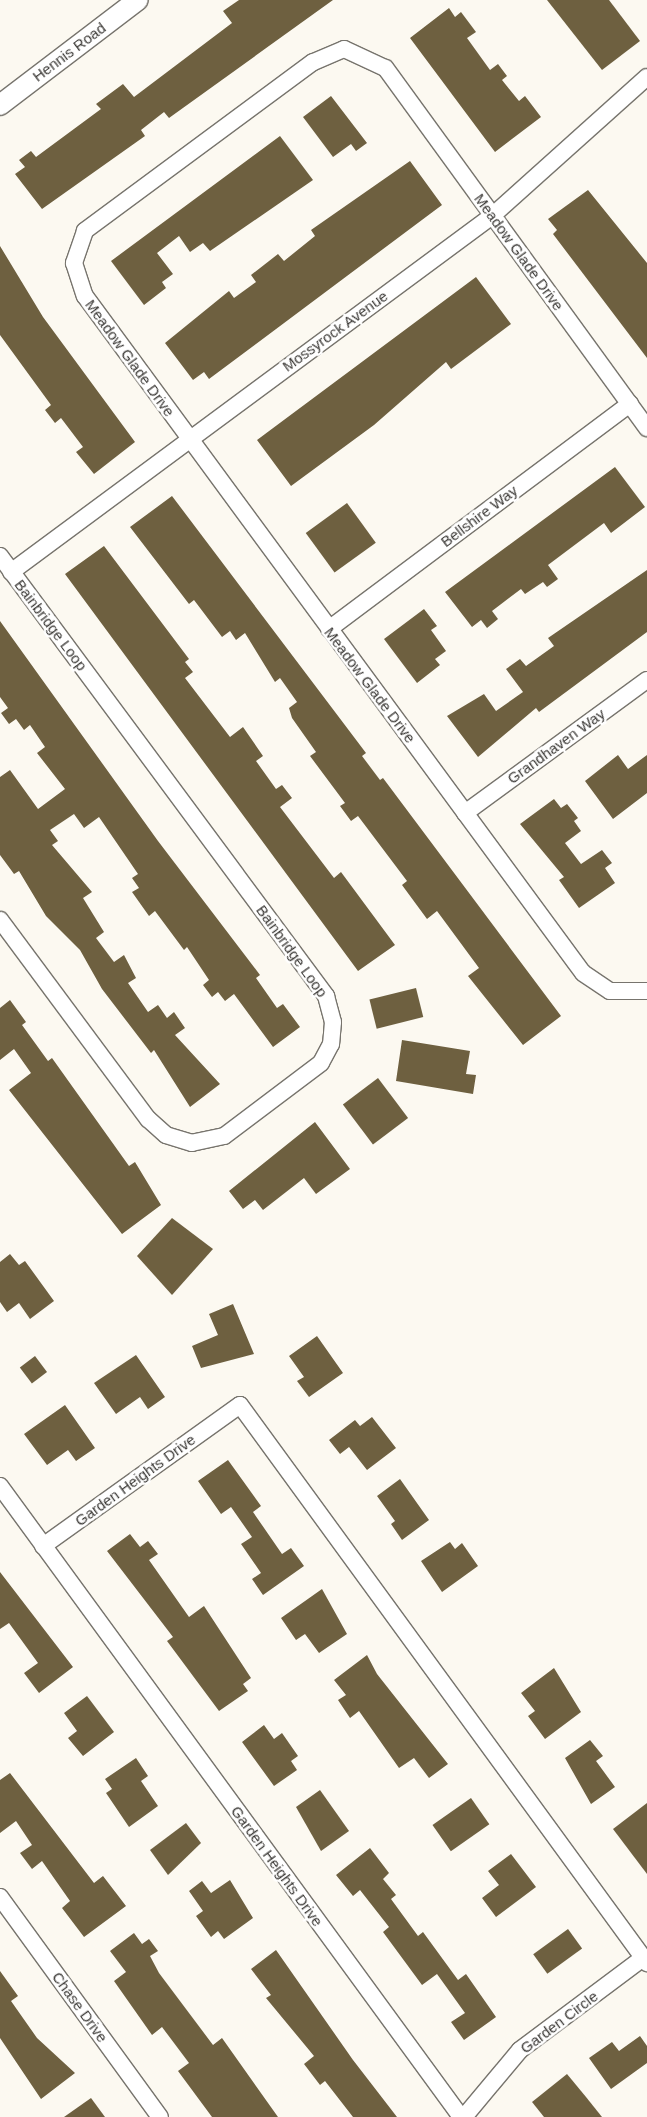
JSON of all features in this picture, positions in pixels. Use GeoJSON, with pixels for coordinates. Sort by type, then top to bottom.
{"type":"FeatureCollection","features":[{"type":"Feature","properties":{"kind":"street","name":"Hennis Road"},"geometry":{"type":"LineString","coordinates":[[0,105],[138,0]]}},
{"type":"Feature","properties":{"kind":"street","name":"Meadow Glade Drive"},"geometry":{"type":"LineString","coordinates":[[647,428],[385,68],[344,49],[313,62],[85,231],[74,263],[85,296],[583,973],[610,991],[647,991]]}},
{"type":"Feature","properties":{"kind":"street","name":"Mossyrock Avenue"},"geometry":{"type":"LineString","coordinates":[[12,572],[492,216],[647,77]]}},
{"type":"Feature","properties":{"kind":"street","name":"Bellshire Way"},"geometry":{"type":"LineString","coordinates":[[329,629],[630,404]]}},
{"type":"Feature","properties":{"kind":"street","name":"Bainbridge Loop"},"geometry":{"type":"LineString","coordinates":[[0,556],[326,996],[333,1022],[331,1044],[321,1063],[224,1136],[192,1143],[166,1135],[148,1119],[0,920]]}},
{"type":"Feature","properties":{"kind":"street","name":"Grandhaven Way"},"geometry":{"type":"LineString","coordinates":[[465,813],[647,680]]}},
{"type":"Feature","properties":{"kind":"street","name":"Garden Heights Drive"},"geometry":{"type":"LineString","coordinates":[[462,2117],[43,1546],[240,1405],[645,1961]]}},
{"type":"Feature","properties":{"kind":"street"},"geometry":{"type":"LineString","coordinates":[[0,1486],[43,1546]]}},
{"type":"Feature","properties":{"kind":"street","name":"Chase Drive"},"geometry":{"type":"LineString","coordinates":[[0,1897],[160,2117]]}},
{"type":"Feature","properties":{"kind":"street","name":"Garden Circle"},"geometry":{"type":"LineString","coordinates":[[462,2117],[520,2050],[645,1961]]}},
{"type":"Feature","properties":{"kind":"building"},"geometry":{"type":"Polygon","coordinates":[[[239,0],[333,0],[169,118],[164,112],[141,130],[145,136],[42,209],[15,174],[25,167],[19,160],[31,151],[36,157],[101,109],[96,104],[123,84],[134,97],[232,23],[223,11],[239,0]]]}},
{"type":"Feature","properties":{"kind":"building"},"geometry":{"type":"Polygon","coordinates":[[[547,0],[609,0],[640,41],[602,70],[547,0]]]}},
{"type":"Feature","properties":{"kind":"building"},"geometry":{"type":"Polygon","coordinates":[[[449,8],[455,17],[461,12],[476,32],[467,38],[490,70],[498,64],[507,76],[502,80],[519,101],[525,96],[541,117],[495,152],[410,38],[449,8]]]}},
{"type":"Feature","properties":{"kind":"building"},"geometry":{"type":"Polygon","coordinates":[[[331,96],[367,143],[356,151],[351,144],[333,157],[303,117],[331,96]]]}},
{"type":"Feature","properties":{"kind":"building"},"geometry":{"type":"Polygon","coordinates":[[[280,136],[313,180],[210,251],[203,243],[190,252],[179,236],[157,253],[173,274],[162,282],[166,288],[144,305],[111,261],[280,136]]]}},
{"type":"Feature","properties":{"kind":"building"},"geometry":{"type":"Polygon","coordinates":[[[410,161],[442,205],[209,379],[204,372],[193,380],[165,343],[229,291],[234,298],[256,282],[251,275],[278,254],[284,261],[315,236],[311,230],[410,161]]]}},
{"type":"Feature","properties":{"kind":"building"},"geometry":{"type":"Polygon","coordinates":[[[588,190],[647,263],[647,358],[553,234],[557,230],[548,219],[588,190]]]}},
{"type":"Feature","properties":{"kind":"building"},"geometry":{"type":"Polygon","coordinates":[[[0,246],[43,317],[135,442],[94,474],[76,452],[83,447],[61,418],[55,423],[45,410],[51,405],[0,335],[0,246]]]}},
{"type":"Feature","properties":{"kind":"building"},"geometry":{"type":"Polygon","coordinates":[[[476,277],[511,324],[451,369],[446,362],[374,425],[291,486],[257,440],[476,277]]]}},
{"type":"Feature","properties":{"kind":"building"},"geometry":{"type":"Polygon","coordinates":[[[615,467],[645,507],[611,533],[604,523],[548,565],[558,579],[547,587],[543,582],[525,594],[521,589],[492,611],[498,619],[487,628],[481,620],[472,627],[445,592],[615,467]]]}},
{"type":"Feature","properties":{"kind":"building"},"geometry":{"type":"Polygon","coordinates":[[[172,496],[366,753],[362,756],[380,780],[383,778],[561,1016],[523,1045],[468,976],[479,968],[437,911],[427,919],[402,885],[407,881],[358,816],[351,821],[340,806],[345,803],[310,756],[316,752],[292,718],[289,708],[297,702],[280,678],[275,682],[245,633],[236,640],[230,631],[222,637],[194,600],[189,604],[130,527],[172,496]]]}},
{"type":"Feature","properties":{"kind":"building"},"geometry":{"type":"Polygon","coordinates":[[[347,503],[376,543],[335,573],[306,533],[347,503]]]}},
{"type":"Feature","properties":{"kind":"building"},"geometry":{"type":"Polygon","coordinates":[[[104,546],[189,659],[185,662],[193,672],[185,678],[230,737],[243,727],[263,756],[256,761],[276,789],[282,785],[292,798],[280,807],[334,878],[341,872],[395,945],[358,971],[65,574],[104,546]]]}},
{"type":"Feature","properties":{"kind":"building"},"geometry":{"type":"Polygon","coordinates":[[[647,570],[647,632],[539,712],[536,708],[478,757],[447,716],[484,694],[496,711],[523,692],[506,669],[520,659],[526,666],[554,646],[548,638],[647,570]]]}},
{"type":"Feature","properties":{"kind":"building"},"geometry":{"type":"Polygon","coordinates":[[[424,609],[437,626],[431,630],[446,651],[435,659],[440,665],[417,683],[384,639],[424,609]]]}},
{"type":"Feature","properties":{"kind":"building"},"geometry":{"type":"Polygon","coordinates":[[[0,621],[158,841],[260,975],[256,978],[277,1008],[283,1004],[300,1027],[273,1047],[234,994],[225,1001],[218,992],[212,997],[203,985],[209,980],[187,947],[184,950],[155,911],[149,916],[132,892],[139,888],[132,878],[138,874],[99,817],[84,828],[74,814],[50,830],[58,841],[52,845],[92,892],[83,898],[104,932],[96,938],[114,962],[124,955],[136,978],[128,983],[148,1012],[158,1005],[167,1018],[174,1012],[185,1028],[175,1035],[220,1084],[190,1107],[154,1050],[151,1053],[102,989],[80,950],[46,916],[19,871],[14,874],[0,855],[0,777],[10,770],[38,809],[65,789],[37,753],[45,747],[30,725],[24,730],[16,719],[9,724],[1,713],[8,708],[0,697],[0,621]]]}},
{"type":"Feature","properties":{"kind":"building"},"geometry":{"type":"Polygon","coordinates":[[[618,755],[628,769],[647,755],[647,793],[613,819],[585,781],[618,755]]]}},
{"type":"Feature","properties":{"kind":"building"},"geometry":{"type":"Polygon","coordinates":[[[554,799],[561,808],[567,804],[578,818],[574,821],[581,831],[565,843],[581,864],[602,850],[612,863],[605,868],[615,883],[579,908],[559,880],[564,877],[520,824],[554,799]]]}},
{"type":"Feature","properties":{"kind":"building"},"geometry":{"type":"Polygon","coordinates":[[[416,988],[423,1017],[377,1029],[369,1000],[416,988]]]}},
{"type":"Feature","properties":{"kind":"building"},"geometry":{"type":"Polygon","coordinates":[[[10,1000],[26,1022],[22,1025],[48,1061],[52,1058],[129,1166],[135,1162],[161,1205],[122,1234],[9,1090],[31,1073],[14,1049],[0,1060],[0,1008],[10,1000]]]}},
{"type":"Feature","properties":{"kind":"building"},"geometry":{"type":"Polygon","coordinates":[[[402,1040],[470,1051],[466,1074],[476,1075],[473,1094],[396,1081],[402,1040]]]}},
{"type":"Feature","properties":{"kind":"building"},"geometry":{"type":"Polygon","coordinates":[[[378,1078],[408,1118],[373,1144],[343,1104],[378,1078]]]}},
{"type":"Feature","properties":{"kind":"building"},"geometry":{"type":"Polygon","coordinates":[[[315,1122],[350,1169],[316,1194],[304,1178],[263,1210],[255,1200],[243,1209],[229,1191],[315,1122]]]}},
{"type":"Feature","properties":{"kind":"building"},"geometry":{"type":"Polygon","coordinates":[[[172,1218],[213,1249],[172,1295],[137,1256],[172,1218]]]}},
{"type":"Feature","properties":{"kind":"building"},"geometry":{"type":"Polygon","coordinates":[[[10,1254],[19,1265],[25,1261],[54,1301],[30,1319],[19,1303],[7,1312],[0,1302],[0,1262],[10,1254]]]}},
{"type":"Feature","properties":{"kind":"building"},"geometry":{"type":"Polygon","coordinates":[[[233,1304],[254,1354],[201,1368],[192,1346],[218,1335],[209,1314],[233,1304]]]}},
{"type":"Feature","properties":{"kind":"building"},"geometry":{"type":"Polygon","coordinates":[[[317,1336],[343,1373],[309,1397],[297,1381],[304,1377],[289,1356],[317,1336]]]}},
{"type":"Feature","properties":{"kind":"building"},"geometry":{"type":"Polygon","coordinates":[[[136,1355],[165,1397],[148,1409],[140,1397],[116,1414],[94,1383],[136,1355]]]}},
{"type":"Feature","properties":{"kind":"building"},"geometry":{"type":"Polygon","coordinates":[[[35,1356],[47,1372],[32,1383],[20,1367],[35,1356]]]}},
{"type":"Feature","properties":{"kind":"building"},"geometry":{"type":"Polygon","coordinates":[[[65,1405],[95,1448],[76,1461],[68,1450],[47,1465],[24,1434],[65,1405]]]}},
{"type":"Feature","properties":{"kind":"building"},"geometry":{"type":"Polygon","coordinates":[[[372,1417],[396,1448],[367,1470],[349,1447],[340,1454],[329,1440],[355,1420],[360,1426],[372,1417]]]}},
{"type":"Feature","properties":{"kind":"building"},"geometry":{"type":"Polygon","coordinates":[[[228,1460],[261,1506],[253,1512],[282,1554],[291,1548],[304,1566],[263,1595],[252,1579],[261,1573],[241,1544],[252,1537],[231,1507],[221,1514],[198,1481],[228,1460]]]}},
{"type":"Feature","properties":{"kind":"building"},"geometry":{"type":"Polygon","coordinates":[[[400,1479],[429,1520],[402,1540],[391,1524],[395,1521],[377,1496],[400,1479]]]}},
{"type":"Feature","properties":{"kind":"building"},"geometry":{"type":"Polygon","coordinates":[[[130,1534],[140,1547],[148,1541],[158,1554],[149,1560],[189,1617],[204,1606],[251,1678],[243,1684],[248,1691],[219,1711],[167,1641],[173,1637],[107,1551],[130,1534]]]}},
{"type":"Feature","properties":{"kind":"building"},"geometry":{"type":"Polygon","coordinates":[[[450,1542],[455,1549],[462,1543],[478,1566],[442,1592],[421,1561],[450,1542]]]}},
{"type":"Feature","properties":{"kind":"building"},"geometry":{"type":"Polygon","coordinates":[[[0,1572],[73,1667],[39,1693],[24,1673],[38,1663],[9,1623],[0,1629],[0,1572]]]}},
{"type":"Feature","properties":{"kind":"building"},"geometry":{"type":"Polygon","coordinates":[[[322,1589],[347,1634],[319,1653],[305,1634],[296,1640],[281,1618],[322,1589]]]}},
{"type":"Feature","properties":{"kind":"building"},"geometry":{"type":"Polygon","coordinates":[[[367,1655],[377,1674],[448,1764],[429,1778],[414,1758],[399,1768],[359,1711],[350,1718],[338,1700],[346,1695],[334,1680],[367,1655]]]}},
{"type":"Feature","properties":{"kind":"building"},"geometry":{"type":"Polygon","coordinates":[[[554,1668],[581,1712],[545,1739],[528,1716],[535,1711],[521,1693],[554,1668]]]}},
{"type":"Feature","properties":{"kind":"building"},"geometry":{"type":"Polygon","coordinates":[[[87,1696],[114,1732],[83,1756],[68,1738],[77,1731],[64,1713],[87,1696]]]}},
{"type":"Feature","properties":{"kind":"building"},"geometry":{"type":"Polygon","coordinates":[[[264,1725],[274,1739],[282,1733],[298,1756],[291,1761],[297,1770],[274,1786],[242,1742],[264,1725]]]}},
{"type":"Feature","properties":{"kind":"building"},"geometry":{"type":"Polygon","coordinates":[[[590,1740],[603,1756],[596,1761],[615,1787],[591,1804],[565,1758],[590,1740]]]}},
{"type":"Feature","properties":{"kind":"building"},"geometry":{"type":"Polygon","coordinates":[[[136,1758],[148,1776],[141,1781],[158,1806],[129,1827],[106,1793],[112,1789],[105,1779],[136,1758]]]}},
{"type":"Feature","properties":{"kind":"building"},"geometry":{"type":"Polygon","coordinates":[[[10,1773],[94,1883],[103,1876],[126,1906],[84,1937],[62,1908],[70,1901],[42,1861],[32,1869],[20,1853],[32,1845],[16,1821],[0,1833],[0,1780],[10,1773]]]}},
{"type":"Feature","properties":{"kind":"building"},"geometry":{"type":"Polygon","coordinates":[[[320,1790],[349,1831],[321,1851],[296,1807],[320,1790]]]}},
{"type":"Feature","properties":{"kind":"building"},"geometry":{"type":"Polygon","coordinates":[[[471,1798],[489,1824],[451,1851],[432,1825],[471,1798]]]}},
{"type":"Feature","properties":{"kind":"building"},"geometry":{"type":"Polygon","coordinates":[[[647,1803],[647,1874],[613,1829],[647,1803]]]}},
{"type":"Feature","properties":{"kind":"building"},"geometry":{"type":"Polygon","coordinates":[[[186,1823],[201,1843],[168,1875],[150,1850],[186,1823]]]}},
{"type":"Feature","properties":{"kind":"building"},"geometry":{"type":"Polygon","coordinates":[[[370,1848],[389,1873],[383,1879],[396,1895],[391,1899],[418,1936],[423,1932],[458,1980],[466,1974],[496,2017],[464,2040],[451,2022],[465,2013],[437,1974],[422,1985],[383,1932],[389,1927],[360,1890],[353,1896],[336,1875],[370,1848]]]}},
{"type":"Feature","properties":{"kind":"building"},"geometry":{"type":"Polygon","coordinates":[[[511,1854],[536,1887],[496,1917],[482,1898],[499,1885],[488,1871],[511,1854]]]}},
{"type":"Feature","properties":{"kind":"building"},"geometry":{"type":"Polygon","coordinates":[[[230,1880],[253,1918],[224,1939],[218,1931],[211,1937],[196,1916],[203,1911],[189,1891],[202,1881],[211,1893],[230,1880]]]}},
{"type":"Feature","properties":{"kind":"building"},"geometry":{"type":"Polygon","coordinates":[[[568,1929],[582,1948],[547,1974],[533,1954],[568,1929]]]}},
{"type":"Feature","properties":{"kind":"building"},"geometry":{"type":"Polygon","coordinates":[[[134,1933],[142,1944],[149,1939],[158,1951],[150,1956],[159,1973],[213,2045],[222,2038],[278,2117],[212,2117],[178,2071],[189,2063],[162,2027],[152,2035],[114,1981],[126,1972],[110,1951],[134,1933]]]}},
{"type":"Feature","properties":{"kind":"building"},"geometry":{"type":"Polygon","coordinates":[[[276,1950],[353,2060],[397,2117],[353,2117],[325,2081],[320,2085],[304,2064],[314,2056],[266,1998],[271,1995],[251,1969],[276,1950]]]}},
{"type":"Feature","properties":{"kind":"building"},"geometry":{"type":"Polygon","coordinates":[[[0,1971],[18,1996],[11,2001],[37,2038],[75,2073],[41,2099],[0,2038],[0,1971]]]}},
{"type":"Feature","properties":{"kind":"building"},"geometry":{"type":"Polygon","coordinates":[[[640,2036],[647,2046],[647,2063],[611,2089],[589,2058],[612,2042],[619,2051],[640,2036]]]}},
{"type":"Feature","properties":{"kind":"building"},"geometry":{"type":"Polygon","coordinates":[[[567,2074],[602,2117],[544,2117],[532,2102],[567,2074]]]}},
{"type":"Feature","properties":{"kind":"building"},"geometry":{"type":"Polygon","coordinates":[[[91,2098],[105,2117],[64,2117],[91,2098]]]}}]}
